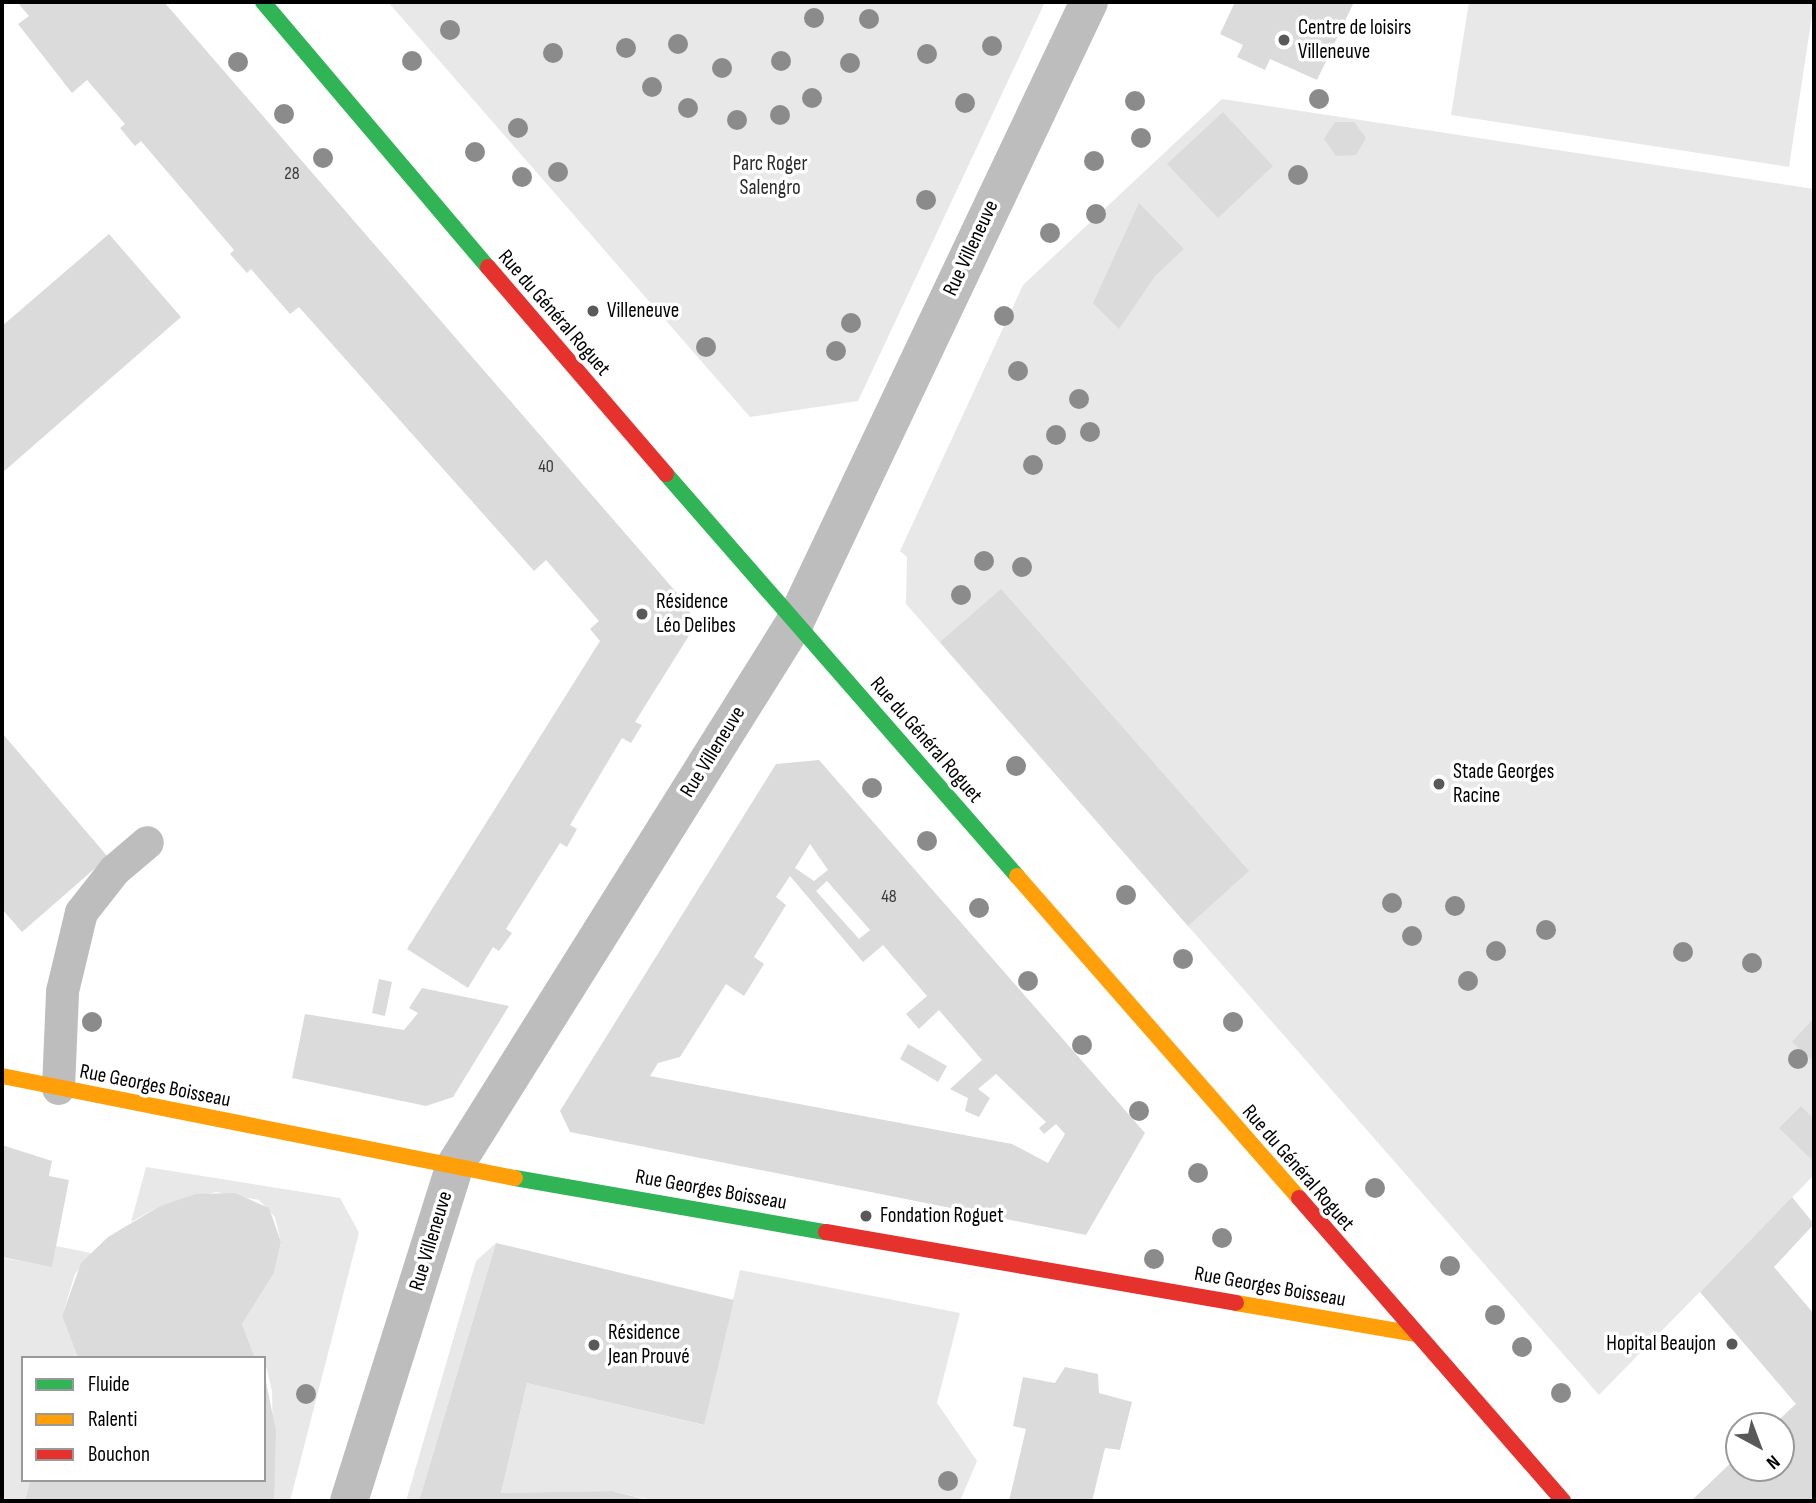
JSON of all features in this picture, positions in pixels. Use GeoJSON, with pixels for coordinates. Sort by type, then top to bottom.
{"type":"FeatureCollection","features":[{"type":"Feature","properties":{"kind":"main road","name":"Rue du Général Roguet"},"geometry":{"type":"LineString","coordinates":[[263,2],[795,622],[1563,1501]]}},
{"type":"Feature","properties":{"kind":"main road","name":"Rue Georges Boisseau"},"geometry":{"type":"LineString","coordinates":[[2,1076],[454,1167],[1416,1334]]}},
{"type":"Feature","properties":{"kind":"street","name":"Rue Villeneuve"},"geometry":{"type":"LineString","coordinates":[[349,1501],[454,1167],[795,622],[1089,2]]}},
{"type":"Feature","properties":{"kind":"lane"},"geometry":{"type":"LineString","coordinates":[[58,1088],[62,991],[81,912],[114,870],[147,842]]}},
{"type":"Feature","properties":{"kind":"green space","name":"Parc Roger Salengro"},"geometry":{"type":"Polygon","coordinates":[[[388,2],[1045,2],[858,401],[750,417],[388,2]]]}},
{"type":"Feature","properties":{"kind":"green space"},"geometry":{"type":"Polygon","coordinates":[[[1469,2],[1814,2],[1789,167],[1451,115],[1469,2]]]}},
{"type":"Feature","properties":{"kind":"green space","name":"Stade Georges Racine"},"geometry":{"type":"Polygon","coordinates":[[[1222,99],[1814,189],[1814,1175],[1599,1395],[906,604],[907,557],[900,551],[1023,285],[1222,99]]]}},
{"type":"Feature","properties":{"kind":"green space"},"geometry":{"type":"Polygon","coordinates":[[[146,1167],[340,1198],[359,1233],[290,1501],[274,1501],[272,1391],[266,1356],[254,1356],[242,1324],[274,1273],[281,1242],[275,1217],[259,1200],[216,1192],[160,1206],[131,1222],[146,1167]]]}},
{"type":"Feature","properties":{"kind":"green space"},"geometry":{"type":"Polygon","coordinates":[[[496,1243],[419,1501],[406,1501],[476,1261],[496,1243]]]}},
{"type":"Feature","properties":{"kind":"green space"},"geometry":{"type":"Polygon","coordinates":[[[56,1246],[91,1253],[75,1274],[62,1316],[77,1356],[21,1356],[21,1482],[30,1482],[25,1501],[2,1501],[3,1258],[52,1266],[56,1246]]]}},
{"type":"Feature","properties":{"kind":"green space"},"geometry":{"type":"Polygon","coordinates":[[[740,1270],[960,1313],[937,1403],[977,1461],[960,1501],[656,1501],[612,1491],[501,1493],[527,1383],[703,1425],[740,1270]]]}},
{"type":"Feature","properties":{"kind":"building","name":"Résidence Léo Delibes"},"geometry":{"type":"Polygon","coordinates":[[[17,2],[164,2],[690,608],[690,634],[635,722],[642,725],[631,743],[622,738],[570,825],[577,829],[567,847],[560,843],[506,929],[512,933],[499,951],[493,947],[468,988],[407,949],[600,641],[590,629],[599,621],[546,560],[534,571],[299,307],[290,314],[251,269],[247,273],[230,254],[234,250],[141,141],[135,146],[120,128],[125,124],[87,80],[72,93],[18,24],[29,16],[17,2]]]}},
{"type":"Feature","properties":{"kind":"building","name":"Centre de loisirs Villeneuve"},"geometry":{"type":"Polygon","coordinates":[[[1235,2],[1354,2],[1317,80],[1270,59],[1265,70],[1237,57],[1243,45],[1220,34],[1235,2]]]}},
{"type":"Feature","properties":{"kind":"building"},"geometry":{"type":"Polygon","coordinates":[[[1223,112],[1273,166],[1218,218],[1167,164],[1223,112]]]}},
{"type":"Feature","properties":{"kind":"building"},"geometry":{"type":"Polygon","coordinates":[[[1335,122],[1354,122],[1366,138],[1356,155],[1336,156],[1324,139],[1335,122]]]}},
{"type":"Feature","properties":{"kind":"building"},"geometry":{"type":"Polygon","coordinates":[[[1139,203],[1184,249],[1155,276],[1119,329],[1093,303],[1139,203]]]}},
{"type":"Feature","properties":{"kind":"building"},"geometry":{"type":"Polygon","coordinates":[[[109,234],[181,317],[2,473],[2,326],[109,234]]]}},
{"type":"Feature","properties":{"kind":"building"},"geometry":{"type":"Polygon","coordinates":[[[1001,589],[1249,871],[1188,926],[940,642],[1001,589]]]}},
{"type":"Feature","properties":{"kind":"building"},"geometry":{"type":"Polygon","coordinates":[[[2,733],[108,857],[22,932],[2,909],[2,733]]]}},
{"type":"Feature","properties":{"kind":"building"},"geometry":{"type":"Polygon","coordinates":[[[819,760],[1145,1133],[1086,1235],[570,1132],[560,1111],[776,764],[819,760]],[[810,844],[795,868],[814,881],[828,870],[810,844]],[[790,876],[776,897],[786,905],[754,957],[764,964],[744,996],[726,984],[680,1057],[658,1063],[650,1076],[1012,1144],[1048,1163],[1065,1134],[1056,1124],[1044,1134],[1039,1128],[1046,1122],[996,1074],[978,1089],[990,1098],[979,1117],[965,1111],[968,1098],[950,1089],[982,1060],[939,1010],[919,1029],[906,1014],[927,996],[883,945],[863,962],[790,876]],[[827,881],[816,891],[859,939],[870,930],[827,881]]]}},
{"type":"Feature","properties":{"kind":"building"},"geometry":{"type":"Polygon","coordinates":[[[379,979],[392,982],[385,1016],[372,1013],[379,979]]]}},
{"type":"Feature","properties":{"kind":"building"},"geometry":{"type":"Polygon","coordinates":[[[422,988],[509,1006],[453,1097],[426,1106],[292,1078],[305,1014],[404,1030],[418,1013],[409,1008],[422,988]]]}},
{"type":"Feature","properties":{"kind":"building"},"geometry":{"type":"Polygon","coordinates":[[[1814,1018],[1814,1062],[1792,1042],[1814,1018]]]}},
{"type":"Feature","properties":{"kind":"building"},"geometry":{"type":"Polygon","coordinates":[[[908,1044],[947,1066],[938,1082],[900,1059],[908,1044]]]}},
{"type":"Feature","properties":{"kind":"building"},"geometry":{"type":"Polygon","coordinates":[[[1801,1106],[1814,1119],[1814,1162],[1779,1128],[1801,1106]]]}},
{"type":"Feature","properties":{"kind":"building"},"geometry":{"type":"Polygon","coordinates":[[[2,1145],[52,1161],[49,1176],[69,1180],[52,1267],[2,1257],[2,1145]]]}},
{"type":"Feature","properties":{"kind":"building"},"geometry":{"type":"Polygon","coordinates":[[[235,1193],[269,1208],[281,1242],[274,1273],[242,1324],[254,1356],[77,1356],[62,1316],[81,1263],[108,1237],[160,1206],[196,1194],[235,1193]]]}},
{"type":"Feature","properties":{"kind":"building"},"geometry":{"type":"Polygon","coordinates":[[[1792,1197],[1814,1224],[1774,1267],[1814,1314],[1814,1501],[1691,1501],[1725,1468],[1725,1482],[1795,1482],[1795,1412],[1787,1412],[1796,1404],[1700,1292],[1792,1197]]]}},
{"type":"Feature","properties":{"kind":"building","name":"Résidence Jean Prouvé"},"geometry":{"type":"Polygon","coordinates":[[[496,1243],[734,1300],[704,1425],[527,1383],[501,1493],[612,1491],[652,1501],[419,1501],[496,1243]]]}},
{"type":"Feature","properties":{"kind":"building"},"geometry":{"type":"Polygon","coordinates":[[[1065,1367],[1098,1374],[1099,1393],[1132,1402],[1120,1450],[1105,1448],[1092,1501],[1009,1501],[1026,1429],[1013,1426],[1023,1377],[1055,1383],[1065,1367]]]}},
{"type":"Feature","properties":{"kind":"building"},"geometry":{"type":"Polygon","coordinates":[[[266,1382],[276,1431],[274,1501],[25,1501],[30,1482],[266,1482],[266,1382]]]}},
{"type":"Feature","properties":{"kind":"traffic: fast"},"geometry":{"type":"LineString","coordinates":[[263,2],[488,267]]}},
{"type":"Feature","properties":{"kind":"traffic: fast"},"geometry":{"type":"LineString","coordinates":[[666,474],[1017,876]]}},
{"type":"Feature","properties":{"kind":"traffic: fast"},"geometry":{"type":"LineString","coordinates":[[515,1178],[826,1232]]}},
{"type":"Feature","properties":{"kind":"traffic: slow"},"geometry":{"type":"LineString","coordinates":[[1017,876],[1299,1198]]}},
{"type":"Feature","properties":{"kind":"traffic: slow"},"geometry":{"type":"LineString","coordinates":[[2,1076],[515,1178]]}},
{"type":"Feature","properties":{"kind":"traffic: slow"},"geometry":{"type":"LineString","coordinates":[[1236,1303],[1416,1334]]}},
{"type":"Feature","properties":{"kind":"traffic: jam"},"geometry":{"type":"LineString","coordinates":[[488,267],[666,474]]}},
{"type":"Feature","properties":{"kind":"traffic: jam"},"geometry":{"type":"LineString","coordinates":[[1299,1198],[1563,1501]]}},
{"type":"Feature","properties":{"kind":"traffic: jam"},"geometry":{"type":"LineString","coordinates":[[826,1232],[1236,1303]]}},
{"type":"Feature","properties":{"kind":"place","name":"Centre de loisirs Villeneuve"},"geometry":{"type":"Point","coordinates":[1284,40]}},
{"type":"Feature","properties":{"kind":"place","name":"Villeneuve"},"geometry":{"type":"Point","coordinates":[593,311]}},
{"type":"Feature","properties":{"kind":"place","name":"Résidence Léo Delibes"},"geometry":{"type":"Point","coordinates":[642,614]}},
{"type":"Feature","properties":{"kind":"place","name":"Stade Georges Racine"},"geometry":{"type":"Point","coordinates":[1439,784]}},
{"type":"Feature","properties":{"kind":"place","name":"Fondation Roguet"},"geometry":{"type":"Point","coordinates":[866,1216]}},
{"type":"Feature","properties":{"kind":"place","name":"Hopital Beaujon"},"geometry":{"type":"Point","coordinates":[1732,1344]}},
{"type":"Feature","properties":{"kind":"place","name":"Résidence Jean Prouvé"},"geometry":{"type":"Point","coordinates":[594,1345]}}]}
